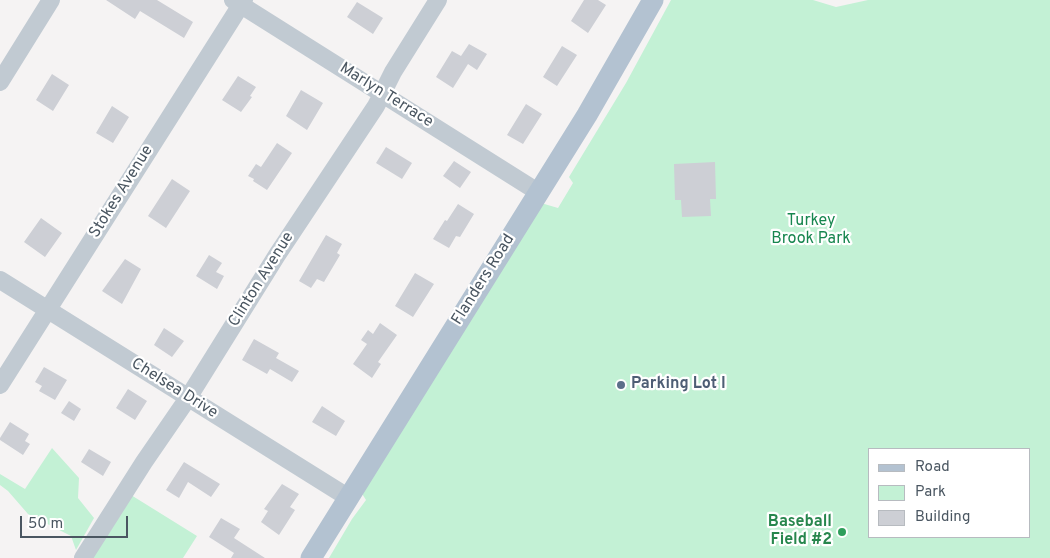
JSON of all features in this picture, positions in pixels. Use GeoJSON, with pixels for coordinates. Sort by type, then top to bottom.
{"type":"FeatureCollection","features":[{"type":"Feature","properties":{"kind":"main road","name":"Flanders Road"},"geometry":{"type":"LineString","coordinates":[[311,558],[611,75],[653,0]]}},
{"type":"Feature","properties":{"kind":"street"},"geometry":{"type":"LineString","coordinates":[[0,82],[51,0]]}},
{"type":"Feature","properties":{"kind":"street","name":"Clinton Avenue"},"geometry":{"type":"LineString","coordinates":[[84,558],[144,462],[188,398],[277,255],[376,106],[393,72],[438,0]]}},
{"type":"Feature","properties":{"kind":"street","name":"Marlyn Terrace"},"geometry":{"type":"LineString","coordinates":[[240,2],[538,192]]}},
{"type":"Feature","properties":{"kind":"street","name":"Stokes Avenue"},"geometry":{"type":"LineString","coordinates":[[0,385],[240,2]]}},
{"type":"Feature","properties":{"kind":"street","name":"Chelsea Drive"},"geometry":{"type":"LineString","coordinates":[[0,280],[349,498]]}},
{"type":"Feature","properties":{"kind":"green space","name":"Turkey Brook Park"},"geometry":{"type":"Polygon","coordinates":[[[671,0],[813,0],[836,7],[868,0],[1050,0],[1050,558],[329,558],[352,519],[366,500],[361,492],[541,203],[558,208],[573,183],[569,177],[626,83],[671,0]]]}},
{"type":"Feature","properties":{"kind":"green space"},"geometry":{"type":"Polygon","coordinates":[[[52,448],[79,478],[78,498],[94,518],[76,550],[71,536],[28,514],[8,491],[0,485],[0,474],[25,489],[52,448]]]}},
{"type":"Feature","properties":{"kind":"green space"},"geometry":{"type":"Polygon","coordinates":[[[131,495],[197,536],[183,558],[91,558],[131,495]]]}},
{"type":"Feature","properties":{"kind":"building"},"geometry":{"type":"Polygon","coordinates":[[[106,0],[157,0],[193,22],[184,38],[140,11],[135,19],[106,0]]]}},
{"type":"Feature","properties":{"kind":"building"},"geometry":{"type":"Polygon","coordinates":[[[584,0],[598,0],[606,5],[588,33],[571,21],[584,0]]]}},
{"type":"Feature","properties":{"kind":"building"},"geometry":{"type":"Polygon","coordinates":[[[357,2],[383,18],[373,34],[347,17],[357,2]]]}},
{"type":"Feature","properties":{"kind":"building"},"geometry":{"type":"Polygon","coordinates":[[[469,44],[487,54],[477,70],[468,64],[453,88],[436,77],[452,51],[461,56],[469,44]]]}},
{"type":"Feature","properties":{"kind":"building"},"geometry":{"type":"Polygon","coordinates":[[[562,46],[577,55],[557,86],[543,77],[562,46]]]}},
{"type":"Feature","properties":{"kind":"building"},"geometry":{"type":"Polygon","coordinates":[[[52,74],[69,85],[53,111],[36,100],[52,74]]]}},
{"type":"Feature","properties":{"kind":"building"},"geometry":{"type":"Polygon","coordinates":[[[238,76],[256,87],[250,96],[252,97],[241,112],[222,100],[238,76]]]}},
{"type":"Feature","properties":{"kind":"building"},"geometry":{"type":"Polygon","coordinates":[[[301,90],[323,103],[307,130],[286,116],[301,90]]]}},
{"type":"Feature","properties":{"kind":"building"},"geometry":{"type":"Polygon","coordinates":[[[526,104],[542,114],[523,144],[507,135],[526,104]]]}},
{"type":"Feature","properties":{"kind":"building"},"geometry":{"type":"Polygon","coordinates":[[[112,106],[129,117],[113,143],[96,133],[112,106]]]}},
{"type":"Feature","properties":{"kind":"building"},"geometry":{"type":"Polygon","coordinates":[[[277,143],[292,153],[267,190],[248,176],[256,164],[261,167],[277,143]]]}},
{"type":"Feature","properties":{"kind":"building"},"geometry":{"type":"Polygon","coordinates":[[[386,147],[412,163],[402,179],[376,163],[386,147]]]}},
{"type":"Feature","properties":{"kind":"building"},"geometry":{"type":"Polygon","coordinates":[[[454,161],[471,172],[460,188],[443,176],[454,161]]]}},
{"type":"Feature","properties":{"kind":"building"},"geometry":{"type":"Polygon","coordinates":[[[715,162],[716,199],[710,199],[711,216],[682,217],[681,200],[675,200],[674,164],[715,162]]]}},
{"type":"Feature","properties":{"kind":"building"},"geometry":{"type":"Polygon","coordinates":[[[172,179],[190,191],[166,228],[148,216],[172,179]]]}},
{"type":"Feature","properties":{"kind":"building"},"geometry":{"type":"Polygon","coordinates":[[[458,204],[474,214],[460,237],[456,236],[449,248],[433,239],[458,204]]]}},
{"type":"Feature","properties":{"kind":"building"},"geometry":{"type":"Polygon","coordinates":[[[41,218],[62,233],[45,257],[24,242],[41,218]]]}},
{"type":"Feature","properties":{"kind":"building"},"geometry":{"type":"Polygon","coordinates":[[[326,235],[342,244],[337,253],[340,255],[324,282],[317,279],[311,288],[299,281],[326,235]]]}},
{"type":"Feature","properties":{"kind":"building"},"geometry":{"type":"Polygon","coordinates":[[[209,255],[222,263],[216,272],[224,276],[217,289],[196,276],[209,255]]]}},
{"type":"Feature","properties":{"kind":"building"},"geometry":{"type":"Polygon","coordinates":[[[125,259],[141,269],[122,304],[102,291],[125,259]]]}},
{"type":"Feature","properties":{"kind":"building"},"geometry":{"type":"Polygon","coordinates":[[[415,273],[434,284],[413,317],[395,306],[415,273]]]}},
{"type":"Feature","properties":{"kind":"building"},"geometry":{"type":"Polygon","coordinates":[[[380,323],[397,335],[378,362],[381,364],[372,378],[353,364],[367,344],[361,340],[368,330],[373,334],[380,323]]]}},
{"type":"Feature","properties":{"kind":"building"},"geometry":{"type":"Polygon","coordinates":[[[164,328],[184,341],[172,357],[154,345],[164,328]]]}},
{"type":"Feature","properties":{"kind":"building"},"geometry":{"type":"Polygon","coordinates":[[[254,339],[279,353],[276,358],[299,371],[292,382],[270,369],[267,374],[242,360],[254,339]]]}},
{"type":"Feature","properties":{"kind":"building"},"geometry":{"type":"Polygon","coordinates":[[[44,367],[67,380],[55,400],[39,391],[42,386],[35,382],[44,367]]]}},
{"type":"Feature","properties":{"kind":"building"},"geometry":{"type":"Polygon","coordinates":[[[128,389],[147,401],[135,420],[116,408],[128,389]]]}},
{"type":"Feature","properties":{"kind":"building"},"geometry":{"type":"Polygon","coordinates":[[[69,401],[81,409],[74,421],[61,413],[69,401]]]}},
{"type":"Feature","properties":{"kind":"building"},"geometry":{"type":"Polygon","coordinates":[[[322,406],[345,421],[336,436],[312,422],[322,406]]]}},
{"type":"Feature","properties":{"kind":"building"},"geometry":{"type":"Polygon","coordinates":[[[10,422],[29,434],[25,441],[30,444],[23,455],[0,440],[10,422]]]}},
{"type":"Feature","properties":{"kind":"building"},"geometry":{"type":"Polygon","coordinates":[[[89,449],[111,462],[103,476],[81,462],[89,449]]]}},
{"type":"Feature","properties":{"kind":"building"},"geometry":{"type":"Polygon","coordinates":[[[184,462],[220,484],[211,497],[188,482],[179,498],[166,490],[184,462]]]}},
{"type":"Feature","properties":{"kind":"building"},"geometry":{"type":"Polygon","coordinates":[[[282,484],[299,494],[290,507],[295,510],[279,535],[261,522],[268,511],[264,509],[282,484]]]}},
{"type":"Feature","properties":{"kind":"building"},"geometry":{"type":"Polygon","coordinates":[[[221,518],[240,529],[234,538],[265,558],[231,558],[234,553],[209,537],[221,518]]]}},
{"type":"Feature","properties":{"kind":"place","name":"Parking Lot I"},"geometry":{"type":"Point","coordinates":[621,385]}},
{"type":"Feature","properties":{"kind":"place","name":"Baseball Field #2"},"geometry":{"type":"Point","coordinates":[842,532]}}]}
